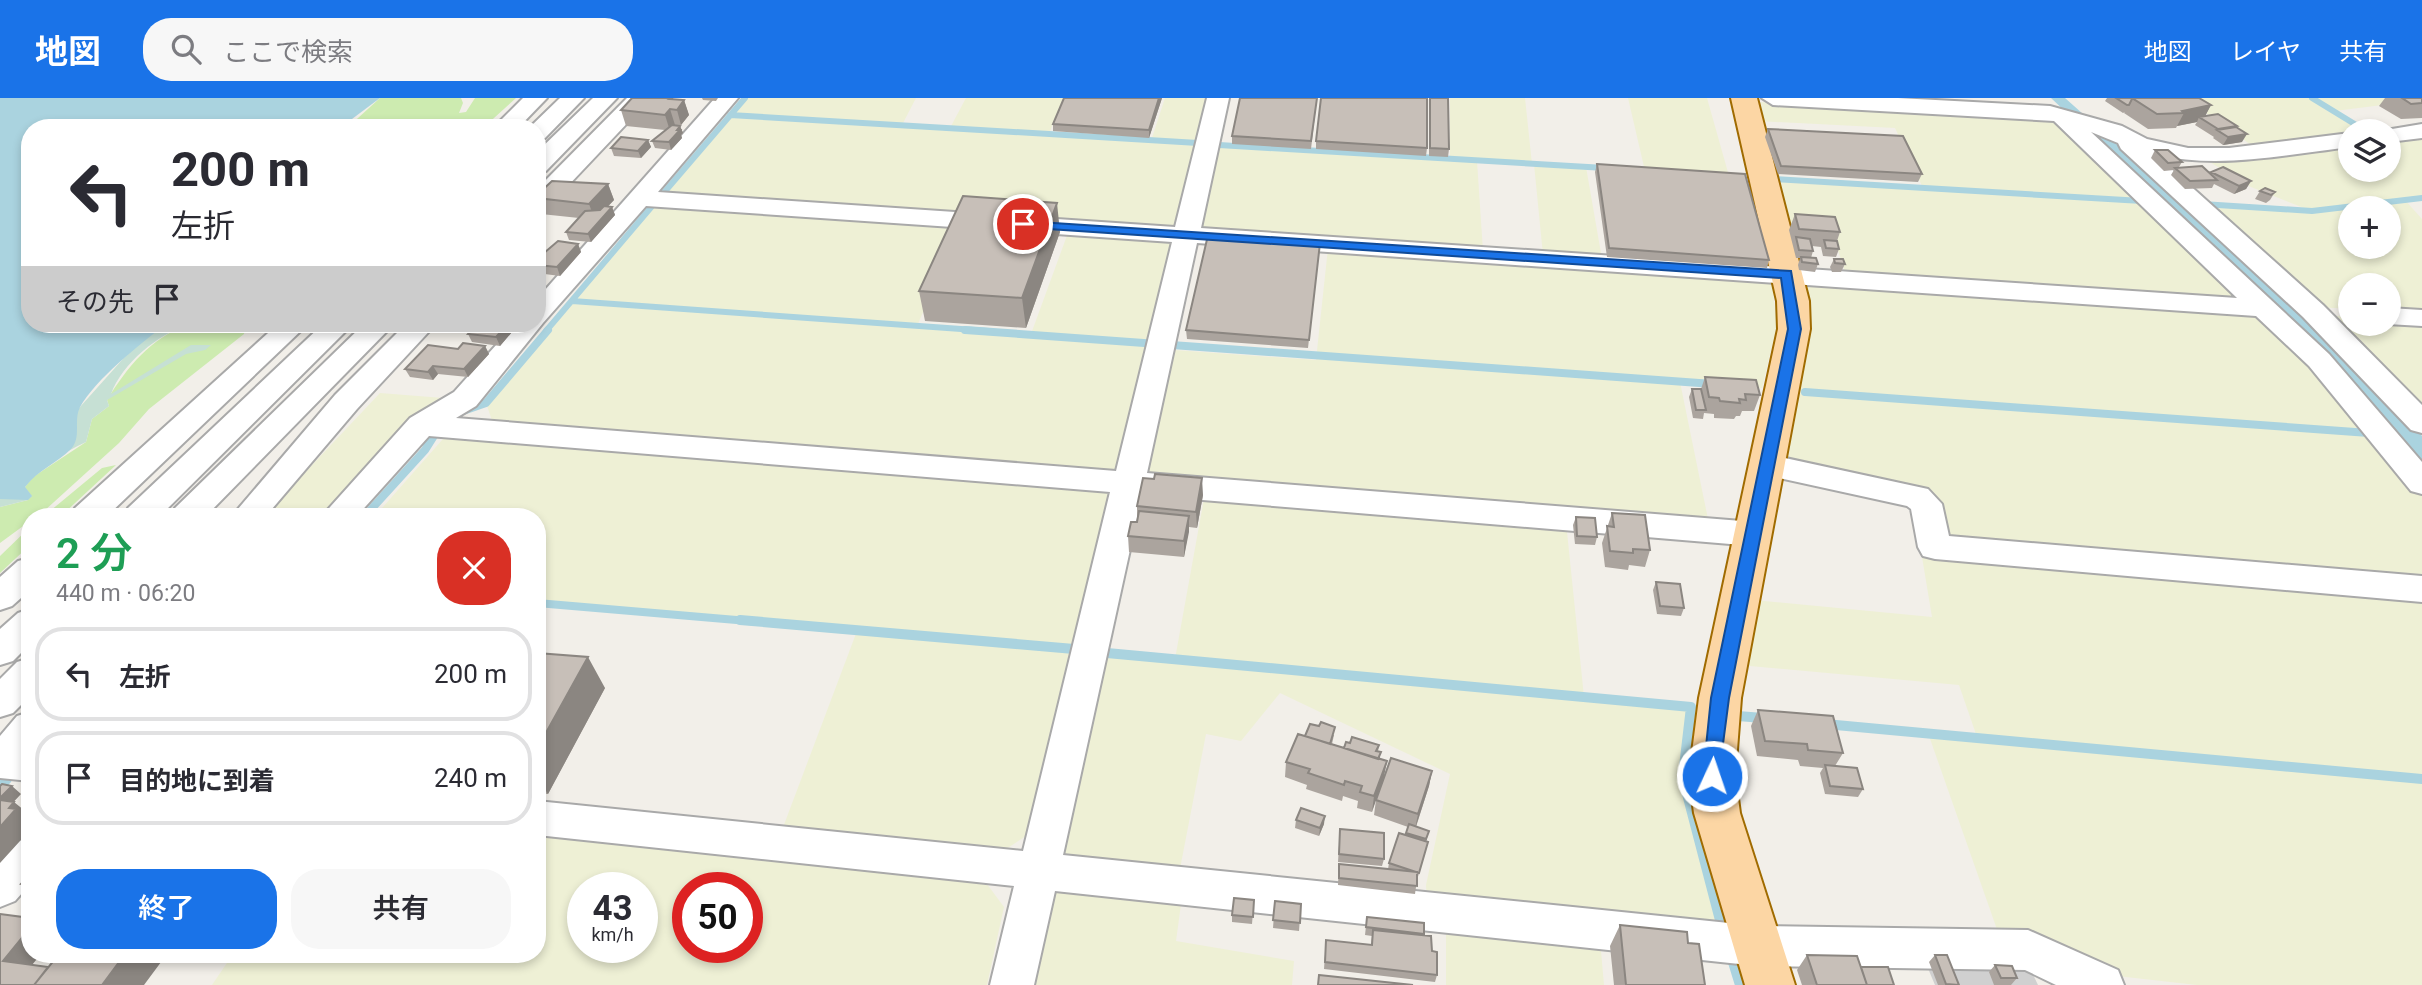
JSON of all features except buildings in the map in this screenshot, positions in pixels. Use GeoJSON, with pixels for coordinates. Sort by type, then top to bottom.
{"type":"FeatureCollection","features":[{"type":"Feature","properties":{"kind":"main road"},"geometry":{"type":"LineString","coordinates":[[1744,98],[1787,274],[1794,329],[1720,698],[1712,776],[1717,814],[1764,965]]}},
{"type":"Feature","properties":{"kind":"street"},"geometry":{"type":"LineString","coordinates":[[514,119],[536,98]]}},
{"type":"Feature","properties":{"kind":"street"},"geometry":{"type":"LineString","coordinates":[[546,124],[573,98]]}},
{"type":"Feature","properties":{"kind":"street"},"geometry":{"type":"LineString","coordinates":[[546,157],[606,98]]}},
{"type":"Feature","properties":{"kind":"street"},"geometry":{"type":"LineString","coordinates":[[546,195],[640,98]]}},
{"type":"Feature","properties":{"kind":"street"},"geometry":{"type":"LineString","coordinates":[[546,306],[727,98]]}},
{"type":"Feature","properties":{"kind":"street"},"geometry":{"type":"LineString","coordinates":[[1012,985],[1218,98]]}},
{"type":"Feature","properties":{"kind":"street"},"geometry":{"type":"LineString","coordinates":[[1773,98],[2050,113],[2070,108],[2115,132],[2163,151],[2208,156],[2338,141]]}},
{"type":"Feature","properties":{"kind":"street"},"geometry":{"type":"LineString","coordinates":[[2070,108],[2319,360],[2422,482]]}},
{"type":"Feature","properties":{"kind":"street"},"geometry":{"type":"LineString","coordinates":[[2401,134],[2422,131]]}},
{"type":"Feature","properties":{"kind":"street"},"geometry":{"type":"LineString","coordinates":[[2115,132],[2309,309],[2422,423]]}},
{"type":"Feature","properties":{"kind":"street"},"geometry":{"type":"LineString","coordinates":[[639,198],[2338,312]]}},
{"type":"Feature","properties":{"kind":"street"},"geometry":{"type":"LineString","coordinates":[[2401,317],[2422,318]]}},
{"type":"Feature","properties":{"kind":"street"},"geometry":{"type":"LineString","coordinates":[[96,508],[284,333]]}},
{"type":"Feature","properties":{"kind":"street"},"geometry":{"type":"LineString","coordinates":[[148,508],[330,333]]}},
{"type":"Feature","properties":{"kind":"street"},"geometry":{"type":"LineString","coordinates":[[210,503],[371,333]]}},
{"type":"Feature","properties":{"kind":"street"},"geometry":{"type":"LineString","coordinates":[[255,508],[346,402],[413,333]]}},
{"type":"Feature","properties":{"kind":"street"},"geometry":{"type":"LineString","coordinates":[[345,508],[421,425],[465,399],[522,333]]}},
{"type":"Feature","properties":{"kind":"street"},"geometry":{"type":"LineString","coordinates":[[421,425],[1754,534]]}},
{"type":"Feature","properties":{"kind":"street"},"geometry":{"type":"LineString","coordinates":[[1767,465],[1917,497],[1926,504],[1935,547],[2422,589]]}},
{"type":"Feature","properties":{"kind":"street"},"geometry":{"type":"LineString","coordinates":[[0,597],[21,578]]}},
{"type":"Feature","properties":{"kind":"street"},"geometry":{"type":"LineString","coordinates":[[0,651],[21,631]]}},
{"type":"Feature","properties":{"kind":"street"},"geometry":{"type":"LineString","coordinates":[[0,702],[21,681]]}},
{"type":"Feature","properties":{"kind":"street"},"geometry":{"type":"LineString","coordinates":[[546,819],[1039,871],[1764,965],[2028,950],[2102,985]]}},
{"type":"Feature","properties":{"kind":"street"},"geometry":{"type":"LineString","coordinates":[[0,888],[21,865]]}},
{"type":"Feature","properties":{"kind":"shaded area"},"geometry":{"type":"Polygon","coordinates":[[[1924,959],[2027,962],[2038,985],[1935,985],[1924,959]]]}},
{"type":"Feature","properties":{"kind":"green space"},"geometry":{"type":"Polygon","coordinates":[[[380,98],[461,98],[463,103],[459,113],[466,112],[475,98],[516,98],[493,119],[357,119],[380,98]]]}},
{"type":"Feature","properties":{"kind":"green space"},"geometry":{"type":"Polygon","coordinates":[[[745,98],[916,98],[902,125],[950,128],[966,98],[1063,98],[1049,134],[1151,141],[1165,98],[1209,98],[1177,230],[661,196],[745,98]]]}},
{"type":"Feature","properties":{"kind":"green space"},"geometry":{"type":"Polygon","coordinates":[[[1450,98],[1525,98],[1532,164],[1477,161],[1483,251],[1199,230],[1219,145],[1450,159],[1450,98]]]}},
{"type":"Feature","properties":{"kind":"green space"},"geometry":{"type":"Polygon","coordinates":[[[1628,98],[1707,98],[1729,176],[1645,171],[1628,98]]]}},
{"type":"Feature","properties":{"kind":"green space"},"geometry":{"type":"Polygon","coordinates":[[[2185,98],[2422,98],[2335,111],[2347,119],[2338,119],[2338,137],[2254,147],[2185,98]]]}},
{"type":"Feature","properties":{"kind":"green space"},"geometry":{"type":"Polygon","coordinates":[[[1759,102],[2058,120],[2253,301],[1846,275],[1832,232],[1786,228],[1774,179],[1923,188],[1895,128],[1757,121],[1752,104],[1759,102]]]}},
{"type":"Feature","properties":{"kind":"green space"},"geometry":{"type":"Polygon","coordinates":[[[2422,136],[2422,198],[2405,200],[2422,219],[2422,314],[2401,312],[2401,273],[2338,273],[2338,308],[2318,307],[2200,204],[2309,210],[2251,187],[2208,161],[2338,145],[2338,182],[2401,182],[2401,139],[2422,136]]]}},
{"type":"Feature","properties":{"kind":"green space"},"geometry":{"type":"Polygon","coordinates":[[[1534,164],[1586,167],[1602,259],[1543,255],[1534,164]]]}},
{"type":"Feature","properties":{"kind":"green space"},"geometry":{"type":"Polygon","coordinates":[[[653,205],[962,222],[917,326],[1031,334],[1069,230],[1176,240],[1122,472],[494,426],[486,403],[653,205]]]}},
{"type":"Feature","properties":{"kind":"green space"},"geometry":{"type":"Polygon","coordinates":[[[1328,248],[1771,277],[1777,325],[1762,388],[1680,382],[1709,524],[1144,476],[1174,350],[1316,360],[1328,248]]]}},
{"type":"Feature","properties":{"kind":"green space"},"geometry":{"type":"Polygon","coordinates":[[[1799,279],[2266,313],[2422,490],[2422,582],[1951,542],[1934,498],[1780,460],[1799,279]]]}},
{"type":"Feature","properties":{"kind":"green space"},"geometry":{"type":"Polygon","coordinates":[[[2325,315],[2338,316],[2338,328],[2325,315]]]}},
{"type":"Feature","properties":{"kind":"green space"},"geometry":{"type":"Polygon","coordinates":[[[2422,321],[2422,414],[2346,336],[2401,336],[2401,322],[2422,321]]]}},
{"type":"Feature","properties":{"kind":"green space"},"geometry":{"type":"Polygon","coordinates":[[[154,333],[170,333],[132,361],[116,382],[111,394],[191,345],[211,345],[205,350],[186,354],[107,400],[109,406],[92,419],[86,442],[53,461],[25,487],[32,496],[28,500],[0,507],[0,488],[80,407],[131,350],[154,333]]]}},
{"type":"Feature","properties":{"kind":"green space"},"geometry":{"type":"Polygon","coordinates":[[[169,333],[244,333],[149,409],[119,443],[47,508],[21,508],[21,528],[0,543],[0,507],[28,500],[25,487],[33,477],[86,442],[92,419],[109,406],[107,400],[123,376],[141,355],[169,333]]]}},
{"type":"Feature","properties":{"kind":"green space"},"geometry":{"type":"Polygon","coordinates":[[[380,393],[456,399],[422,418],[338,508],[272,508],[380,393]]]}},
{"type":"Feature","properties":{"kind":"green space"},"geometry":{"type":"Polygon","coordinates":[[[450,431],[1112,485],[1026,836],[1000,853],[782,830],[857,631],[546,604],[546,508],[382,508],[450,431]]]}},
{"type":"Feature","properties":{"kind":"green space"},"geometry":{"type":"Polygon","coordinates":[[[116,465],[70,508],[54,508],[102,468],[116,465]]]}},
{"type":"Feature","properties":{"kind":"green space"},"geometry":{"type":"Polygon","coordinates":[[[1205,493],[1566,522],[1584,697],[1691,707],[1684,767],[1686,790],[1721,924],[1427,901],[1426,885],[1450,774],[1280,693],[1241,741],[1206,734],[1179,874],[1069,863],[1061,851],[1107,653],[1175,659],[1205,493]]]}},
{"type":"Feature","properties":{"kind":"green space"},"geometry":{"type":"Polygon","coordinates":[[[21,536],[21,553],[0,573],[0,556],[21,536]]]}},
{"type":"Feature","properties":{"kind":"green space"},"geometry":{"type":"Polygon","coordinates":[[[1921,551],[2422,593],[2422,985],[2197,985],[2108,975],[2000,938],[1928,733],[1977,737],[1959,685],[1739,665],[1753,600],[1932,617],[1921,551]]]}},
{"type":"Feature","properties":{"kind":"green space"},"geometry":{"type":"Polygon","coordinates":[[[546,832],[984,880],[1004,907],[987,985],[212,985],[227,963],[546,963],[546,832]]]}},
{"type":"Feature","properties":{"kind":"green space"},"geometry":{"type":"Polygon","coordinates":[[[1061,884],[1182,897],[1176,941],[1294,961],[1292,985],[1028,985],[1049,892],[1061,884]]]}},
{"type":"Feature","properties":{"kind":"green space"},"geometry":{"type":"Polygon","coordinates":[[[1446,925],[1600,940],[1604,985],[1446,985],[1446,925]]]}},
{"type":"Feature","properties":{"kind":"water"},"geometry":{"type":"Polygon","coordinates":[[[0,98],[380,98],[352,119],[21,119],[21,333],[154,333],[119,363],[87,396],[78,412],[74,444],[66,454],[25,487],[32,496],[28,500],[0,499],[0,98]]]}},
{"type":"Feature","properties":{"kind":"water"},"geometry":{"type":"Polygon","coordinates":[[[2051,98],[2065,98],[2298,305],[2386,391],[2422,436],[2422,463],[2381,413],[2291,319],[2051,98]]]}},
{"type":"Feature","properties":{"kind":"waterway"},"geometry":{"type":"LineString","coordinates":[[730,115],[745,98]]}},
{"type":"Feature","properties":{"kind":"waterway"},"geometry":{"type":"LineString","coordinates":[[2312,98],[2346,119]]}},
{"type":"Feature","properties":{"kind":"waterway"},"geometry":{"type":"LineString","coordinates":[[661,196],[730,115]]}},
{"type":"Feature","properties":{"kind":"waterway"},"geometry":{"type":"LineString","coordinates":[[730,115],[1198,143]]}},
{"type":"Feature","properties":{"kind":"waterway"},"geometry":{"type":"LineString","coordinates":[[1219,145],[1605,168]]}},
{"type":"Feature","properties":{"kind":"waterway"},"geometry":{"type":"LineString","coordinates":[[1774,179],[2142,201]]}},
{"type":"Feature","properties":{"kind":"waterway"},"geometry":{"type":"LineString","coordinates":[[2202,204],[2312,211],[2422,198]]}},
{"type":"Feature","properties":{"kind":"waterway"},"geometry":{"type":"LineString","coordinates":[[546,331],[653,205]]}},
{"type":"Feature","properties":{"kind":"waterway"},"geometry":{"type":"LineString","coordinates":[[572,301],[989,331]]}},
{"type":"Feature","properties":{"kind":"waterway"},"geometry":{"type":"LineString","coordinates":[[965,330],[1713,384]]}},
{"type":"Feature","properties":{"kind":"waterway"},"geometry":{"type":"LineString","coordinates":[[463,411],[486,403],[545,333]]}},
{"type":"Feature","properties":{"kind":"waterway"},"geometry":{"type":"LineString","coordinates":[[1805,392],[2369,433]]}},
{"type":"Feature","properties":{"kind":"waterway"},"geometry":{"type":"LineString","coordinates":[[372,508],[425,450],[437,431]]}},
{"type":"Feature","properties":{"kind":"waterway"},"geometry":{"type":"LineString","coordinates":[[546,604],[760,622]]}},
{"type":"Feature","properties":{"kind":"waterway"},"geometry":{"type":"LineString","coordinates":[[740,620],[1074,649]]}},
{"type":"Feature","properties":{"kind":"waterway"},"geometry":{"type":"LineString","coordinates":[[1107,653],[1691,707],[1684,767],[1686,790],[1721,924]]}},
{"type":"Feature","properties":{"kind":"waterway"},"geometry":{"type":"LineString","coordinates":[[1738,716],[1763,718]]}},
{"type":"Feature","properties":{"kind":"waterway"},"geometry":{"type":"LineString","coordinates":[[1825,724],[2422,779]]}},
{"type":"Feature","properties":{"kind":"waterway"},"geometry":{"type":"LineString","coordinates":[[0,787],[7,779]]}},
{"type":"Feature","properties":{"kind":"waterway"},"geometry":{"type":"LineString","coordinates":[[1732,959],[1740,985]]}},
{"type":"Feature","properties":{"kind":"route"},"geometry":{"type":"LineString","coordinates":[[1023,224],[1787,274],[1793,301],[1794,329],[1720,698],[1712,776]]}}]}
